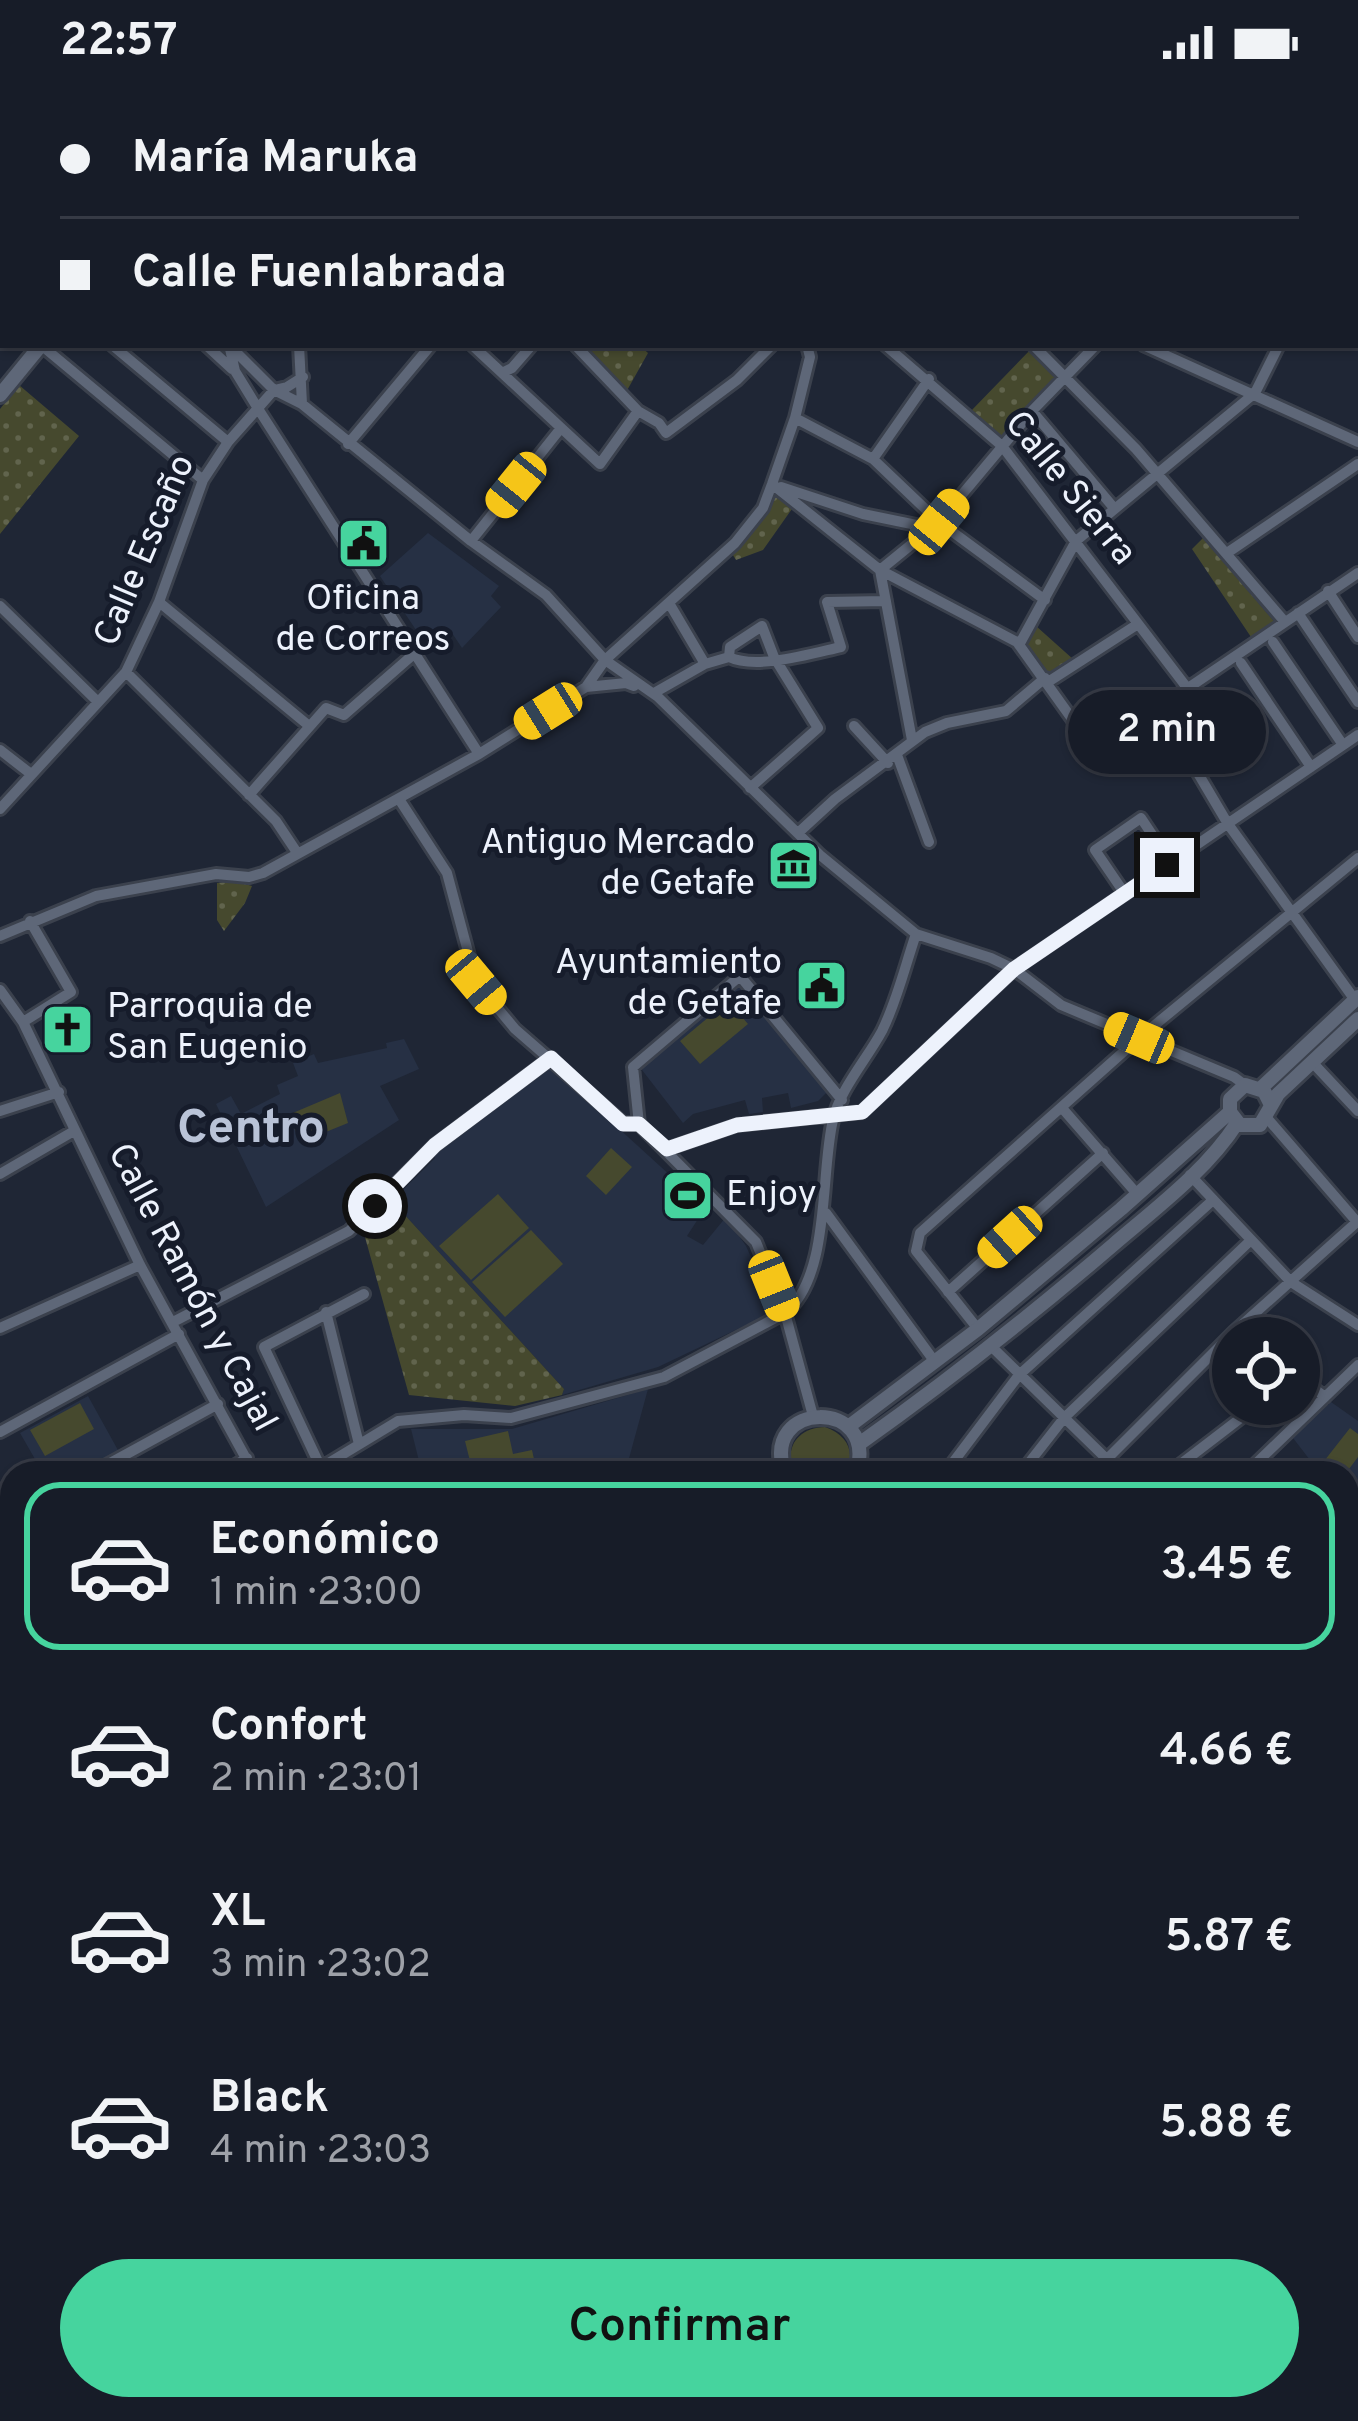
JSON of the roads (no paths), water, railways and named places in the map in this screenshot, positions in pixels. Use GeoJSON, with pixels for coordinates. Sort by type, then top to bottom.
{"type":"FeatureCollection","features":[{"type":"Feature","properties":{"kind":"street"},"geometry":{"type":"LineString","coordinates":[[0,395],[39,348]]}},
{"type":"Feature","properties":{"kind":"street"},"geometry":{"type":"LineString","coordinates":[[45,348],[203,480]]}},
{"type":"Feature","properties":{"kind":"street"},"geometry":{"type":"LineString","coordinates":[[116,348],[228,442]]}},
{"type":"Feature","properties":{"kind":"street"},"geometry":{"type":"LineString","coordinates":[[210,348],[235,371],[479,754]]}},
{"type":"Feature","properties":{"kind":"street"},"geometry":{"type":"LineString","coordinates":[[230,348],[235,371]]}},
{"type":"Feature","properties":{"kind":"street"},"geometry":{"type":"LineString","coordinates":[[232,348],[274,390],[302,404],[471,542],[547,595],[605,660],[654,693],[855,886],[916,934],[1014,969],[1060,1005],[1252,1087],[1358,1221],[1257,1317]]}},
{"type":"Feature","properties":{"kind":"street"},"geometry":{"type":"LineString","coordinates":[[299,348],[302,404]]}},
{"type":"Feature","properties":{"kind":"street"},"geometry":{"type":"LineString","coordinates":[[348,444],[428,348]]}},
{"type":"Feature","properties":{"kind":"street"},"geometry":{"type":"LineString","coordinates":[[475,348],[600,464],[638,411]]}},
{"type":"Feature","properties":{"kind":"street"},"geometry":{"type":"LineString","coordinates":[[502,373],[529,348]]}},
{"type":"Feature","properties":{"kind":"street"},"geometry":{"type":"LineString","coordinates":[[578,348],[638,411],[666,433],[737,380],[769,348]]}},
{"type":"Feature","properties":{"kind":"street"},"geometry":{"type":"LineString","coordinates":[[0,936],[96,896],[216,874],[249,877],[399,800],[586,687],[605,660],[735,543],[763,508],[796,418],[808,348]]}},
{"type":"Feature","properties":{"kind":"street","name":"Calle Sierra"},"geometry":{"type":"LineString","coordinates":[[889,348],[1002,446],[1188,689]]}},
{"type":"Feature","properties":{"kind":"street"},"geometry":{"type":"LineString","coordinates":[[1036,348],[1156,473],[1286,622]]}},
{"type":"Feature","properties":{"kind":"street"},"geometry":{"type":"LineString","coordinates":[[880,570],[935,525],[1093,348]]}},
{"type":"Feature","properties":{"kind":"street"},"geometry":{"type":"LineString","coordinates":[[1150,348],[1358,442]]}},
{"type":"Feature","properties":{"kind":"street"},"geometry":{"type":"LineString","coordinates":[[1019,645],[1076,541],[1255,393],[1278,348]]}},
{"type":"Feature","properties":{"kind":"street","name":"Calle Escaño"},"geometry":{"type":"LineString","coordinates":[[0,809],[126,672],[158,602],[203,480],[257,407],[274,390],[303,377]]}},
{"type":"Feature","properties":{"kind":"street"},"geometry":{"type":"LineString","coordinates":[[873,458],[929,379]]}},
{"type":"Feature","properties":{"kind":"street"},"geometry":{"type":"LineString","coordinates":[[1032,411],[1114,508]]}},
{"type":"Feature","properties":{"kind":"street"},"geometry":{"type":"LineString","coordinates":[[796,418],[873,458],[935,525],[1046,600]]}},
{"type":"Feature","properties":{"kind":"street"},"geometry":{"type":"LineString","coordinates":[[471,542],[561,428]]}},
{"type":"Feature","properties":{"kind":"street"},"geometry":{"type":"LineString","coordinates":[[1227,554],[1358,464]]}},
{"type":"Feature","properties":{"kind":"street"},"geometry":{"type":"LineString","coordinates":[[772,484],[863,514],[935,525]]}},
{"type":"Feature","properties":{"kind":"street"},"geometry":{"type":"LineString","coordinates":[[772,484],[880,570],[1019,645],[1095,751],[1358,573]]}},
{"type":"Feature","properties":{"kind":"street"},"geometry":{"type":"LineString","coordinates":[[880,570],[912,740]]}},
{"type":"Feature","properties":{"kind":"street"},"geometry":{"type":"LineString","coordinates":[[1328,591],[1358,637]]}},
{"type":"Feature","properties":{"kind":"street"},"geometry":{"type":"LineString","coordinates":[[158,602],[308,725]]}},
{"type":"Feature","properties":{"kind":"street"},"geometry":{"type":"LineString","coordinates":[[586,687],[626,683],[654,693],[704,664],[729,657],[745,665],[841,647],[827,602],[886,602]]}},
{"type":"Feature","properties":{"kind":"street"},"geometry":{"type":"LineString","coordinates":[[669,604],[704,664]]}},
{"type":"Feature","properties":{"kind":"street"},"geometry":{"type":"LineString","coordinates":[[0,606],[97,700]]}},
{"type":"Feature","properties":{"kind":"street"},"geometry":{"type":"LineString","coordinates":[[1298,613],[1358,702]]}},
{"type":"Feature","properties":{"kind":"street"},"geometry":{"type":"LineString","coordinates":[[798,833],[912,740],[947,723],[1006,712],[1046,680],[1138,624]]}},
{"type":"Feature","properties":{"kind":"street"},"geometry":{"type":"LineString","coordinates":[[729,657],[730,647],[762,626],[774,657],[818,728],[750,788]]}},
{"type":"Feature","properties":{"kind":"street"},"geometry":{"type":"LineString","coordinates":[[1273,642],[1343,745]]}},
{"type":"Feature","properties":{"kind":"street"},"geometry":{"type":"LineString","coordinates":[[249,795],[326,708],[344,715],[415,653]]}},
{"type":"Feature","properties":{"kind":"street"},"geometry":{"type":"LineString","coordinates":[[1241,663],[1312,767]]}},
{"type":"Feature","properties":{"kind":"street"},"geometry":{"type":"LineString","coordinates":[[126,672],[276,821],[296,851]]}},
{"type":"Feature","properties":{"kind":"street"},"geometry":{"type":"LineString","coordinates":[[859,1444],[993,1348],[1190,1175],[1224,1142],[1233,1117],[1230,1099],[1252,1087],[1357,998],[1228,824],[1160,709]]}},
{"type":"Feature","properties":{"kind":"street"},"geometry":{"type":"LineString","coordinates":[[854,726],[892,759],[928,842]]}},
{"type":"Feature","properties":{"kind":"street"},"geometry":{"type":"LineString","coordinates":[[667,1149],[737,1125],[862,1112],[1014,969],[1358,735]]}},
{"type":"Feature","properties":{"kind":"street"},"geometry":{"type":"LineString","coordinates":[[0,750],[31,775]]}},
{"type":"Feature","properties":{"kind":"street"},"geometry":{"type":"LineString","coordinates":[[399,800],[447,873],[476,982],[515,1029],[623,1124],[639,1124],[756,1242],[785,1313],[813,1416]]}},
{"type":"Feature","properties":{"kind":"street"},"geometry":{"type":"LineString","coordinates":[[1125,894],[1095,850],[1141,818],[1171,862]]}},
{"type":"Feature","properties":{"kind":"street"},"geometry":{"type":"LineString","coordinates":[[978,1328],[916,1251],[920,1234],[1139,1038],[1358,858]]}},
{"type":"Feature","properties":{"kind":"street"},"geometry":{"type":"LineString","coordinates":[[23,1022],[71,992],[30,921]]}},
{"type":"Feature","properties":{"kind":"street"},"geometry":{"type":"LineString","coordinates":[[331,1461],[398,1420],[464,1415],[512,1418],[664,1377],[800,1301],[826,1213],[833,1116],[884,1026],[916,934]]}},
{"type":"Feature","properties":{"kind":"street"},"geometry":{"type":"LineString","coordinates":[[639,1124],[633,1067],[740,976],[842,1100]]}},
{"type":"Feature","properties":{"kind":"street","name":"Calle Ramón y Cajal"},"geometry":{"type":"LineString","coordinates":[[0,990],[23,1022],[140,1264],[248,1461]]}},
{"type":"Feature","properties":{"kind":"street"},"geometry":{"type":"LineString","coordinates":[[1233,1117],[1251,1127],[1358,1019]]}},
{"type":"Feature","properties":{"kind":"street"},"geometry":{"type":"LineString","coordinates":[[0,1432],[349,1231],[435,1145],[551,1058]]}},
{"type":"Feature","properties":{"kind":"street"},"geometry":{"type":"LineString","coordinates":[[1312,1062],[1358,1111]]}},
{"type":"Feature","properties":{"kind":"street"},"geometry":{"type":"LineString","coordinates":[[0,1111],[59,1092]]}},
{"type":"Feature","properties":{"kind":"street"},"geometry":{"type":"LineString","coordinates":[[1062,1108],[1138,1195]]}},
{"type":"Feature","properties":{"kind":"street"},"geometry":{"type":"LineString","coordinates":[[848,1426],[978,1328],[1233,1117]]}},
{"type":"Feature","properties":{"kind":"street"},"geometry":{"type":"LineString","coordinates":[[0,1174],[74,1131]]}},
{"type":"Feature","properties":{"kind":"street"},"geometry":{"type":"LineString","coordinates":[[948,1292],[1102,1153]]}},
{"type":"Feature","properties":{"kind":"street"},"geometry":{"type":"LineString","coordinates":[[1190,1175],[1291,1282],[1358,1325]]}},
{"type":"Feature","properties":{"kind":"street"},"geometry":{"type":"LineString","coordinates":[[954,1461],[1019,1375],[1213,1200]]}},
{"type":"Feature","properties":{"kind":"street"},"geometry":{"type":"LineString","coordinates":[[826,1213],[935,1362]]}},
{"type":"Feature","properties":{"kind":"street"},"geometry":{"type":"LineString","coordinates":[[1030,1461],[1064,1418],[1251,1240]]}},
{"type":"Feature","properties":{"kind":"street"},"geometry":{"type":"LineString","coordinates":[[0,1328],[140,1264]]}},
{"type":"Feature","properties":{"kind":"street"},"geometry":{"type":"LineString","coordinates":[[312,1461],[264,1346],[364,1294]]}},
{"type":"Feature","properties":{"kind":"street"},"geometry":{"type":"LineString","coordinates":[[326,1312],[359,1444]]}},
{"type":"Feature","properties":{"kind":"street"},"geometry":{"type":"LineString","coordinates":[[993,1348],[1109,1461]]}},
{"type":"Feature","properties":{"kind":"street"},"geometry":{"type":"LineString","coordinates":[[1102,1461],[1212,1360]]}},
{"type":"Feature","properties":{"kind":"street"},"geometry":{"type":"LineString","coordinates":[[1258,1461],[1358,1365]]}},
{"type":"Feature","properties":{"kind":"street"},"geometry":{"type":"LineString","coordinates":[[1320,1393],[1325,1397]]}},
{"type":"Feature","properties":{"kind":"street"},"geometry":{"type":"LineString","coordinates":[[116,1461],[218,1404]]}},
{"type":"Feature","properties":{"kind":"street"},"geometry":{"type":"LineString","coordinates":[[780,1461],[786,1435],[813,1416],[832,1417],[848,1426],[859,1444],[857,1461]]}},
{"type":"Feature","properties":{"kind":"street"},"geometry":{"type":"LineString","coordinates":[[1184,1461],[1231,1425]]}},
{"type":"Feature","properties":{"kind":"street"},"geometry":{"type":"LineString","coordinates":[[242,1461],[247,1458]]}},
{"type":"Feature","properties":{"kind":"place","name":"Oficina de Correos"},"geometry":{"type":"Point","coordinates":[363,544]}},
{"type":"Feature","properties":{"kind":"place","name":"Antiguo Mercado de Getafe"},"geometry":{"type":"Point","coordinates":[794,865]}},
{"type":"Feature","properties":{"kind":"place","name":"Ayuntamiento de Getafe"},"geometry":{"type":"Point","coordinates":[821,985]}},
{"type":"Feature","properties":{"kind":"place","name":"Parroquia de San Eugenio"},"geometry":{"type":"Point","coordinates":[68,1029]}},
{"type":"Feature","properties":{"kind":"place","name":"Enjoy"},"geometry":{"type":"Point","coordinates":[687,1196]}},
{"type":"Feature","properties":{"kind":"district","name":"Centro"},"geometry":{"type":"Point","coordinates":[251,1130]}}]}
